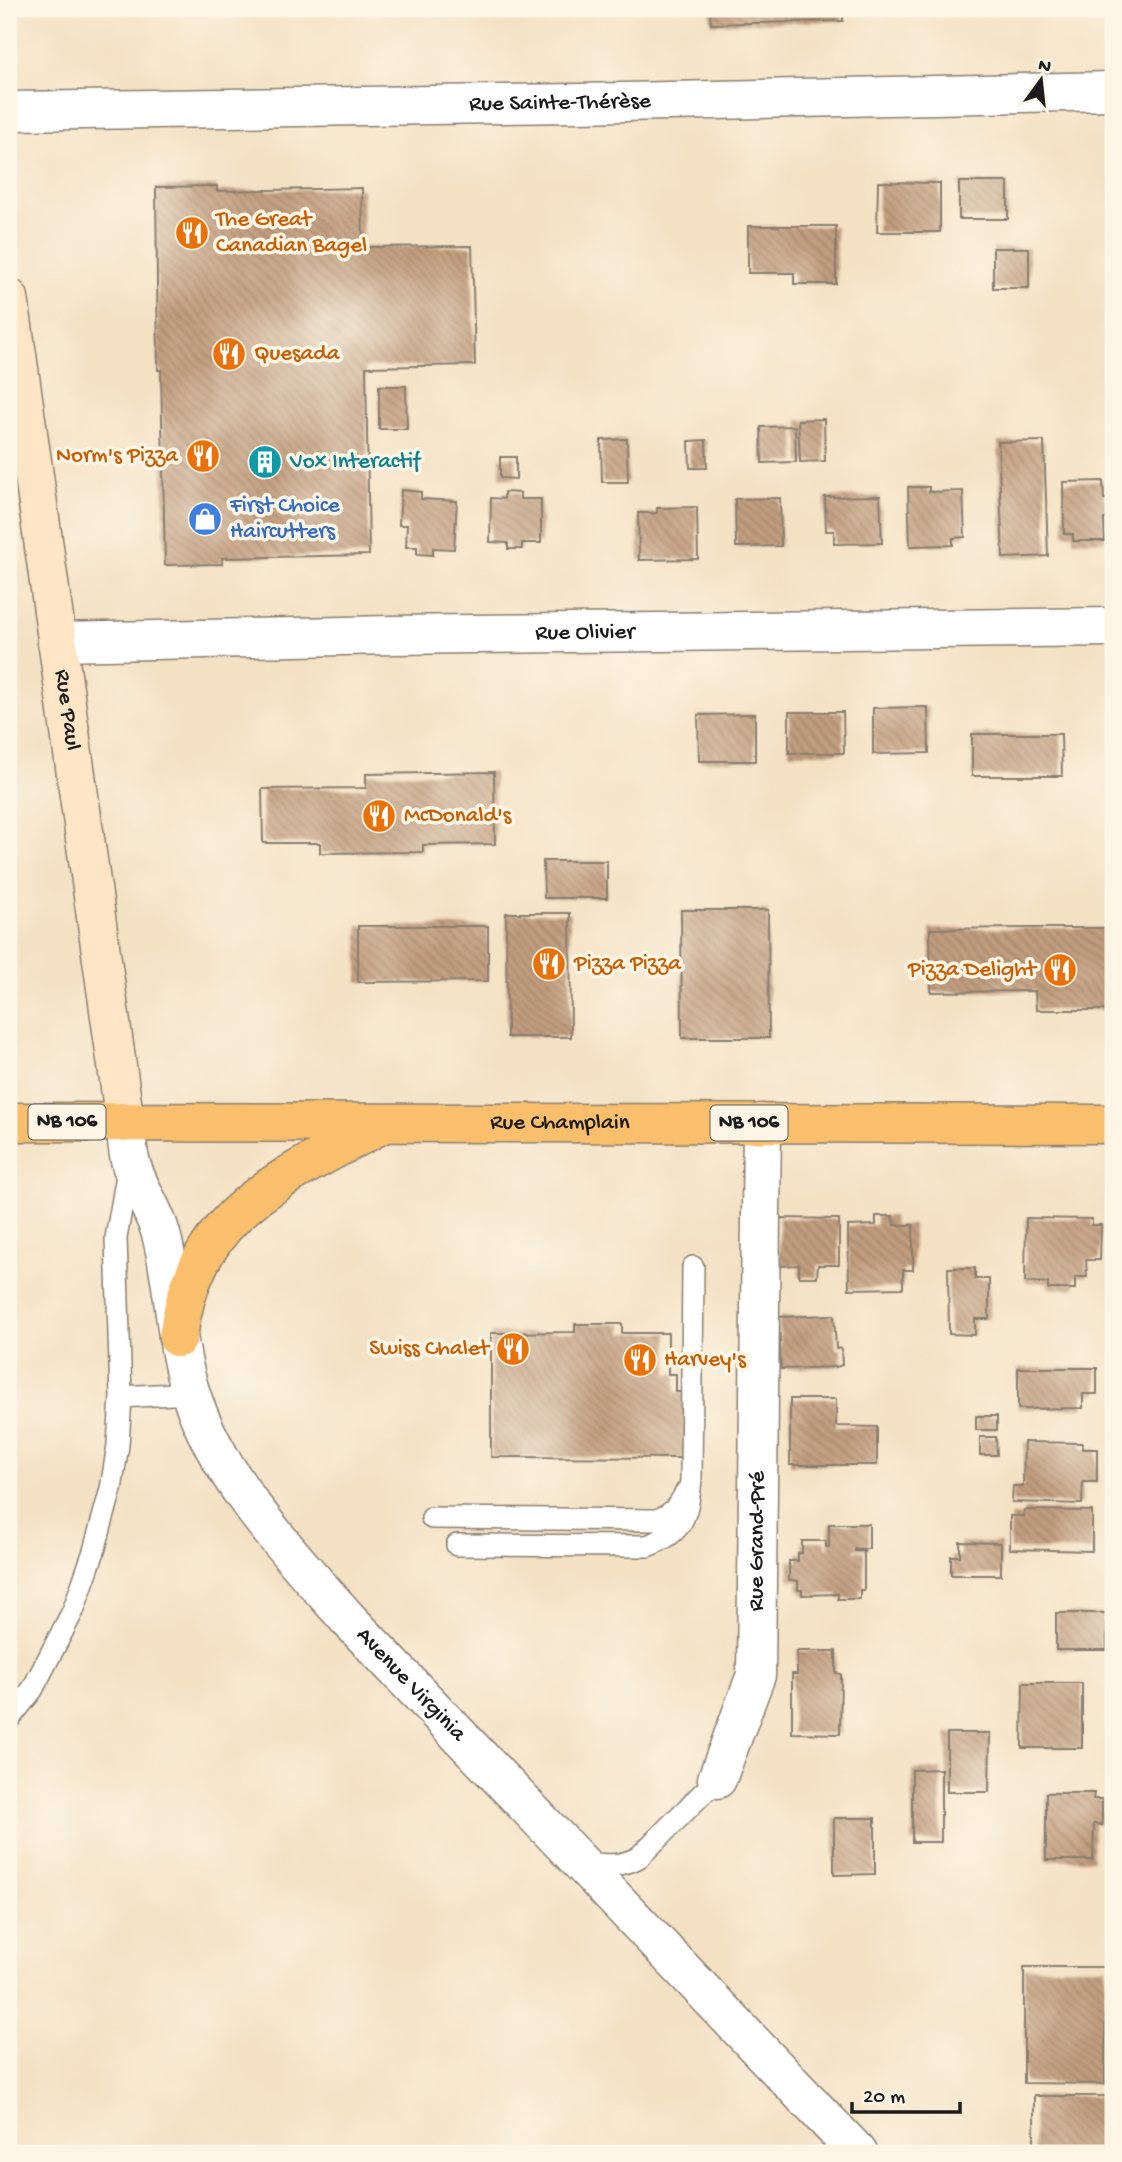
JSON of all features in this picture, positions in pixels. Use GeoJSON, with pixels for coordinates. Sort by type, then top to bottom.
{"type":"FeatureCollection","features":[{"type":"Feature","properties":{"kind":"main road","name":"Rue Paul"},"geometry":{"type":"LineString","coordinates":[[9,298],[125,1123]]}},
{"type":"Feature","properties":{"kind":"main road","name":"Rue Champlain"},"geometry":{"type":"LineString","coordinates":[[9,1122],[1113,1124]]}},
{"type":"Feature","properties":{"kind":"main road"},"geometry":{"type":"LineString","coordinates":[[178,1338],[181,1309],[198,1265],[221,1228],[266,1187],[385,1122]]}},
{"type":"Feature","properties":{"kind":"street","name":"Rue Sainte-Thérèse"},"geometry":{"type":"LineString","coordinates":[[9,111],[578,103],[1113,91]]}},
{"type":"Feature","properties":{"kind":"street","name":"Rue Olivier"},"geometry":{"type":"LineString","coordinates":[[57,642],[1113,626]]}},
{"type":"Feature","properties":{"kind":"street","name":"Avenue Virginia"},"geometry":{"type":"LineString","coordinates":[[125,1123],[130,1161],[161,1233],[190,1393],[207,1434],[239,1486],[307,1573],[347,1618],[858,2153]]}},
{"type":"Feature","properties":{"kind":"street","name":"Rue Grand-Pré"},"geometry":{"type":"LineString","coordinates":[[717,1779],[756,1675],[762,1123]]}},
{"type":"Feature","properties":{"kind":"lane"},"geometry":{"type":"LineString","coordinates":[[9,1719],[32,1690],[73,1611],[94,1551],[113,1478],[121,1397],[116,1238],[130,1161]]}},
{"type":"Feature","properties":{"kind":"lane"},"geometry":{"type":"LineString","coordinates":[[457,1545],[647,1546],[666,1540],[680,1527],[688,1505],[691,1480],[693,1267]]}},
{"type":"Feature","properties":{"kind":"lane"},"geometry":{"type":"LineString","coordinates":[[121,1397],[190,1393]]}},
{"type":"Feature","properties":{"kind":"lane"},"geometry":{"type":"LineString","coordinates":[[432,1518],[656,1520],[667,1516],[676,1508],[691,1480]]}},
{"type":"Feature","properties":{"kind":"lane","name":"Rue Grand-Pré"},"geometry":{"type":"LineString","coordinates":[[580,1862],[617,1866],[639,1857],[717,1779]]}},
{"type":"Feature","properties":{"kind":"building"},"geometry":{"type":"Polygon","coordinates":[[[710,9],[843,9],[843,21],[711,24],[710,9]]]}},
{"type":"Feature","properties":{"kind":"building"},"geometry":{"type":"Polygon","coordinates":[[[1113,173],[1113,214],[1111,214],[1113,173]]]}},
{"type":"Feature","properties":{"kind":"building"},"geometry":{"type":"Polygon","coordinates":[[[878,182],[940,183],[940,232],[877,232],[878,182]]]}},
{"type":"Feature","properties":{"kind":"building"},"geometry":{"type":"Polygon","coordinates":[[[959,182],[1008,182],[1008,219],[959,219],[959,182]]]}},
{"type":"Feature","properties":{"kind":"building","name":"Vox Interactif"},"geometry":{"type":"Polygon","coordinates":[[[217,186],[217,191],[362,188],[363,247],[472,246],[475,365],[366,367],[369,555],[222,558],[222,564],[165,565],[161,370],[158,370],[156,187],[217,186]]]}},
{"type":"Feature","properties":{"kind":"building"},"geometry":{"type":"Polygon","coordinates":[[[748,226],[836,226],[836,284],[794,284],[794,273],[748,273],[748,226]]]}},
{"type":"Feature","properties":{"kind":"building"},"geometry":{"type":"Polygon","coordinates":[[[993,248],[1029,248],[1029,288],[993,288],[993,248]]]}},
{"type":"Feature","properties":{"kind":"building"},"geometry":{"type":"Polygon","coordinates":[[[379,386],[406,386],[407,429],[379,429],[379,386]]]}},
{"type":"Feature","properties":{"kind":"building"},"geometry":{"type":"Polygon","coordinates":[[[824,419],[825,461],[800,462],[798,420],[824,419]]]}},
{"type":"Feature","properties":{"kind":"building"},"geometry":{"type":"Polygon","coordinates":[[[795,426],[796,462],[762,463],[761,427],[795,426]]]}},
{"type":"Feature","properties":{"kind":"building"},"geometry":{"type":"Polygon","coordinates":[[[627,439],[628,482],[602,482],[601,440],[627,439]]]}},
{"type":"Feature","properties":{"kind":"building"},"geometry":{"type":"Polygon","coordinates":[[[706,440],[707,468],[690,468],[689,441],[706,440]]]}},
{"type":"Feature","properties":{"kind":"building"},"geometry":{"type":"Polygon","coordinates":[[[1044,441],[1048,556],[1003,558],[998,442],[1044,441]]]}},
{"type":"Feature","properties":{"kind":"building"},"geometry":{"type":"Polygon","coordinates":[[[500,457],[516,457],[516,479],[500,478],[500,457]]]}},
{"type":"Feature","properties":{"kind":"building"},"geometry":{"type":"Polygon","coordinates":[[[1103,481],[1104,499],[1108,499],[1108,518],[1104,519],[1105,541],[1073,541],[1073,534],[1064,534],[1063,482],[1103,481]]]}},
{"type":"Feature","properties":{"kind":"building"},"geometry":{"type":"Polygon","coordinates":[[[908,487],[929,487],[929,492],[963,491],[965,537],[953,538],[953,545],[910,546],[908,487]]]}},
{"type":"Feature","properties":{"kind":"building"},"geometry":{"type":"Polygon","coordinates":[[[401,490],[421,492],[421,499],[457,501],[454,549],[433,548],[433,555],[417,554],[417,547],[406,547],[407,525],[399,525],[401,490]]]}},
{"type":"Feature","properties":{"kind":"building"},"geometry":{"type":"Polygon","coordinates":[[[504,492],[520,493],[520,499],[541,499],[541,543],[522,543],[522,549],[508,549],[508,543],[490,542],[491,498],[504,499],[504,492]]]}},
{"type":"Feature","properties":{"kind":"building"},"geometry":{"type":"Polygon","coordinates":[[[880,496],[882,543],[834,544],[834,531],[826,531],[825,497],[880,496]]]}},
{"type":"Feature","properties":{"kind":"building"},"geometry":{"type":"Polygon","coordinates":[[[780,498],[781,546],[736,547],[735,499],[780,498]]]}},
{"type":"Feature","properties":{"kind":"building"},"geometry":{"type":"Polygon","coordinates":[[[697,507],[698,559],[639,560],[638,513],[657,513],[657,508],[697,507]]]}},
{"type":"Feature","properties":{"kind":"building"},"geometry":{"type":"Polygon","coordinates":[[[928,707],[929,753],[873,754],[873,708],[928,707]]]}},
{"type":"Feature","properties":{"kind":"building"},"geometry":{"type":"Polygon","coordinates":[[[789,712],[843,712],[844,753],[789,753],[789,712]]]}},
{"type":"Feature","properties":{"kind":"building"},"geometry":{"type":"Polygon","coordinates":[[[755,714],[755,761],[699,761],[698,715],[755,714]]]}},
{"type":"Feature","properties":{"kind":"building"},"geometry":{"type":"Polygon","coordinates":[[[972,734],[1061,734],[1062,776],[972,776],[972,734]]]}},
{"type":"Feature","properties":{"kind":"building","name":"McDonald's"},"geometry":{"type":"Polygon","coordinates":[[[494,772],[495,844],[423,845],[423,852],[320,853],[320,843],[263,843],[262,789],[366,788],[366,774],[494,772]]]}},
{"type":"Feature","properties":{"kind":"building"},"geometry":{"type":"Polygon","coordinates":[[[543,861],[607,861],[607,898],[544,898],[543,861]]]}},
{"type":"Feature","properties":{"kind":"building"},"geometry":{"type":"Polygon","coordinates":[[[681,910],[768,910],[769,1038],[682,1038],[681,910]]]}},
{"type":"Feature","properties":{"kind":"building"},"geometry":{"type":"Polygon","coordinates":[[[506,913],[570,913],[571,1037],[507,1037],[506,913]]]}},
{"type":"Feature","properties":{"kind":"building"},"geometry":{"type":"Polygon","coordinates":[[[358,926],[488,926],[488,981],[358,982],[358,926]]]}},
{"type":"Feature","properties":{"kind":"building"},"geometry":{"type":"Polygon","coordinates":[[[1113,928],[1113,1010],[1036,1010],[1035,991],[931,992],[930,929],[1113,928]]]}},
{"type":"Feature","properties":{"kind":"building"},"geometry":{"type":"Polygon","coordinates":[[[876,1216],[893,1216],[894,1225],[913,1225],[913,1270],[903,1270],[903,1288],[849,1289],[848,1226],[876,1225],[876,1216]]]}},
{"type":"Feature","properties":{"kind":"building"},"geometry":{"type":"Polygon","coordinates":[[[779,1218],[839,1219],[839,1265],[818,1265],[817,1277],[799,1277],[799,1265],[779,1266],[779,1218]]]}},
{"type":"Feature","properties":{"kind":"building"},"geometry":{"type":"Polygon","coordinates":[[[1026,1218],[1092,1219],[1092,1225],[1101,1225],[1100,1260],[1086,1260],[1087,1277],[1075,1277],[1075,1289],[1048,1289],[1048,1283],[1025,1282],[1026,1218]]]}},
{"type":"Feature","properties":{"kind":"building"},"geometry":{"type":"Polygon","coordinates":[[[948,1268],[975,1268],[975,1279],[989,1279],[989,1319],[975,1319],[975,1335],[949,1334],[948,1268]]]}},
{"type":"Feature","properties":{"kind":"building"},"geometry":{"type":"Polygon","coordinates":[[[834,1315],[836,1349],[841,1348],[842,1365],[781,1369],[779,1317],[834,1315]]]}},
{"type":"Feature","properties":{"kind":"building"},"geometry":{"type":"Polygon","coordinates":[[[575,1324],[622,1324],[622,1333],[668,1333],[668,1374],[676,1374],[676,1392],[687,1392],[687,1458],[491,1457],[491,1333],[575,1332],[575,1324]]]}},
{"type":"Feature","properties":{"kind":"building"},"geometry":{"type":"Polygon","coordinates":[[[1018,1368],[1097,1368],[1097,1394],[1083,1394],[1083,1408],[1018,1409],[1018,1368]]]}},
{"type":"Feature","properties":{"kind":"building"},"geometry":{"type":"Polygon","coordinates":[[[790,1399],[836,1399],[836,1426],[877,1427],[877,1465],[790,1465],[790,1399]]]}},
{"type":"Feature","properties":{"kind":"building"},"geometry":{"type":"Polygon","coordinates":[[[976,1416],[997,1416],[997,1430],[976,1430],[976,1416]]]}},
{"type":"Feature","properties":{"kind":"building"},"geometry":{"type":"Polygon","coordinates":[[[980,1437],[996,1437],[997,1455],[980,1455],[980,1437]]]}},
{"type":"Feature","properties":{"kind":"building"},"geometry":{"type":"Polygon","coordinates":[[[1024,1442],[1082,1443],[1082,1449],[1097,1449],[1097,1482],[1083,1482],[1082,1504],[1012,1502],[1013,1486],[1023,1486],[1024,1442]]]}},
{"type":"Feature","properties":{"kind":"building"},"geometry":{"type":"Polygon","coordinates":[[[1024,1510],[1092,1511],[1092,1551],[1010,1549],[1010,1516],[1024,1516],[1024,1510]]]}},
{"type":"Feature","properties":{"kind":"building"},"geometry":{"type":"Polygon","coordinates":[[[829,1524],[869,1524],[869,1549],[855,1549],[864,1551],[864,1590],[860,1590],[860,1599],[838,1599],[838,1594],[802,1595],[802,1590],[798,1590],[798,1581],[789,1580],[789,1561],[798,1561],[798,1553],[802,1553],[802,1541],[826,1541],[826,1547],[829,1547],[829,1524]]]}},
{"type":"Feature","properties":{"kind":"building"},"geometry":{"type":"Polygon","coordinates":[[[960,1542],[1001,1543],[1001,1575],[951,1575],[951,1556],[960,1556],[960,1542]]]}},
{"type":"Feature","properties":{"kind":"building"},"geometry":{"type":"Polygon","coordinates":[[[1056,1613],[1107,1613],[1107,1650],[1056,1650],[1056,1613]]]}},
{"type":"Feature","properties":{"kind":"building"},"geometry":{"type":"Polygon","coordinates":[[[797,1651],[836,1651],[836,1673],[841,1674],[840,1734],[792,1733],[792,1674],[797,1674],[797,1651]]]}},
{"type":"Feature","properties":{"kind":"building"},"geometry":{"type":"Polygon","coordinates":[[[1023,1683],[1082,1683],[1082,1748],[1022,1748],[1023,1683]]]}},
{"type":"Feature","properties":{"kind":"building"},"geometry":{"type":"Polygon","coordinates":[[[947,1733],[990,1733],[989,1792],[947,1792],[947,1733]]]}},
{"type":"Feature","properties":{"kind":"building"},"geometry":{"type":"Polygon","coordinates":[[[941,1769],[941,1842],[912,1842],[912,1770],[941,1769]]]}},
{"type":"Feature","properties":{"kind":"building"},"geometry":{"type":"Polygon","coordinates":[[[1046,1793],[1094,1793],[1093,1799],[1102,1799],[1102,1825],[1094,1824],[1093,1860],[1046,1860],[1046,1793]]]}},
{"type":"Feature","properties":{"kind":"building"},"geometry":{"type":"Polygon","coordinates":[[[834,1818],[875,1818],[875,1874],[834,1875],[834,1818]]]}},
{"type":"Feature","properties":{"kind":"building"},"geometry":{"type":"Polygon","coordinates":[[[1024,1967],[1106,1967],[1105,2084],[1024,2083],[1024,1967]]]}},
{"type":"Feature","properties":{"kind":"building"},"geometry":{"type":"Polygon","coordinates":[[[1034,2096],[1109,2096],[1109,2153],[1034,2153],[1034,2096]]]}},
{"type":"Feature","properties":{"kind":"place","name":"The Great Canadian Bagel"},"geometry":{"type":"Point","coordinates":[192,233]}},
{"type":"Feature","properties":{"kind":"place","name":"Quesada"},"geometry":{"type":"Point","coordinates":[229,354]}},
{"type":"Feature","properties":{"kind":"place","name":"Norm's Pizza"},"geometry":{"type":"Point","coordinates":[203,456]}},
{"type":"Feature","properties":{"kind":"place","name":"Vox Interactif"},"geometry":{"type":"Point","coordinates":[265,462]}},
{"type":"Feature","properties":{"kind":"place","name":"First Choice Haircutters"},"geometry":{"type":"Point","coordinates":[205,519]}},
{"type":"Feature","properties":{"kind":"place","name":"McDonald's"},"geometry":{"type":"Point","coordinates":[379,816]}},
{"type":"Feature","properties":{"kind":"place","name":"Pizza Pizza"},"geometry":{"type":"Point","coordinates":[549,964]}},
{"type":"Feature","properties":{"kind":"place","name":"Pizza Delight"},"geometry":{"type":"Point","coordinates":[1060,970]}},
{"type":"Feature","properties":{"kind":"place","name":"Swiss Chalet"},"geometry":{"type":"Point","coordinates":[513,1349]}},
{"type":"Feature","properties":{"kind":"place","name":"Harvey's"},"geometry":{"type":"Point","coordinates":[640,1360]}}]}
